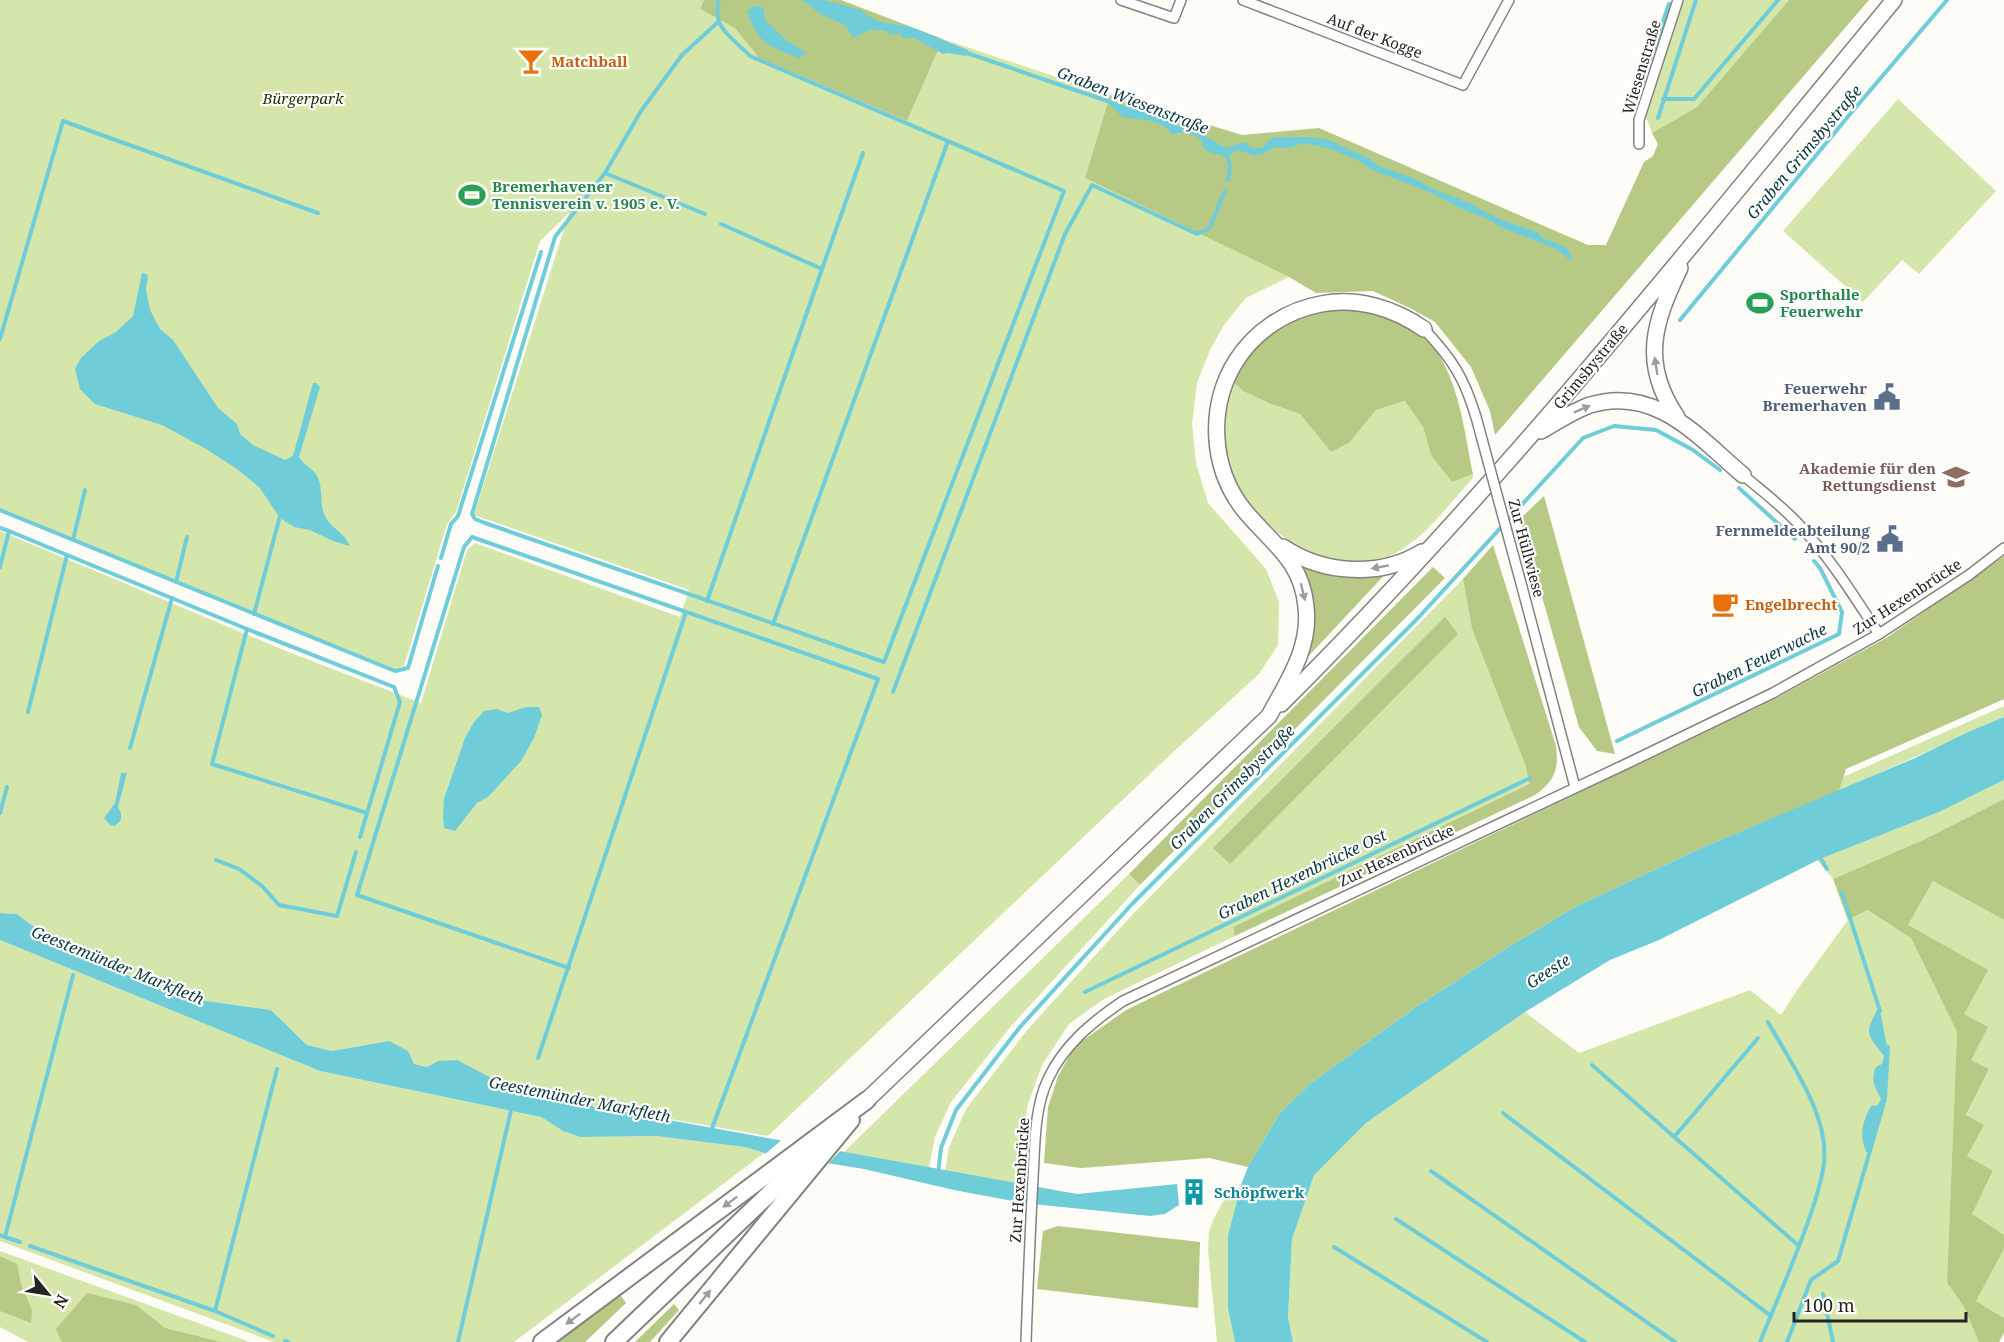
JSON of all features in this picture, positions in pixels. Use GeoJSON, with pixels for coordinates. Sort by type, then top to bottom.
{"type":"FeatureCollection","features":[{"type":"Feature","properties":{"kind":"highway","name":"Grimsbystraße"},"geometry":{"type":"LineString","coordinates":[[867,1100],[1269,716],[1376,608],[1530,437],[1894,0]]}},
{"type":"Feature","properties":{"kind":"highway"},"geometry":{"type":"LineString","coordinates":[[1679,420],[1660,385],[1655,363],[1655,331],[1662,308],[1691,246]]}},
{"type":"Feature","properties":{"kind":"highway"},"geometry":{"type":"LineString","coordinates":[[1269,716],[1298,660],[1304,643],[1307,625],[1306,606],[1303,588],[1292,563],[1245,511],[1228,485],[1219,457],[1216,426],[1220,396],[1240,355],[1260,333],[1272,324],[1300,310],[1329,302],[1359,302],[1374,305],[1408,319],[1424,329]]}},
{"type":"Feature","properties":{"kind":"highway"},"geometry":{"type":"LineString","coordinates":[[1530,437],[1577,411],[1606,402],[1636,402],[1651,406],[1679,420],[1743,475]]}},
{"type":"Feature","properties":{"kind":"highway"},"geometry":{"type":"LineString","coordinates":[[1275,542],[1308,560],[1344,569],[1382,567],[1400,562],[1434,545]]}},
{"type":"Feature","properties":{"kind":"highway"},"geometry":{"type":"LineString","coordinates":[[614,1342],[867,1100]]}},
{"type":"Feature","properties":{"kind":"highway"},"geometry":{"type":"LineString","coordinates":[[542,1342],[792,1171]]}},
{"type":"Feature","properties":{"kind":"highway"},"geometry":{"type":"LineString","coordinates":[[668,1342],[792,1171]]}},
{"type":"Feature","properties":{"kind":"street"},"geometry":{"type":"LineString","coordinates":[[1121,0],[1174,18],[1182,0]]}},
{"type":"Feature","properties":{"kind":"street","name":"Auf der Kogge"},"geometry":{"type":"LineString","coordinates":[[1243,0],[1463,85],[1509,0]]}},
{"type":"Feature","properties":{"kind":"street","name":"Wiesenstraße"},"geometry":{"type":"LineString","coordinates":[[1639,144],[1639,120],[1678,0]]}},
{"type":"Feature","properties":{"kind":"street","name":"Zur Hüllwiese"},"geometry":{"type":"LineString","coordinates":[[1424,329],[1455,365],[1464,381],[1476,417],[1575,787]]}},
{"type":"Feature","properties":{"kind":"street"},"geometry":{"type":"LineString","coordinates":[[1743,475],[1786,511],[1812,538],[1879,634]]}},
{"type":"Feature","properties":{"kind":"street","name":"Zur Hexenbrücke"},"geometry":{"type":"LineString","coordinates":[[1026,1342],[1038,1116],[1047,1081],[1059,1060],[1076,1038],[1098,1018],[1123,1001],[1773,693],[1879,634],[1969,575],[2004,549]]}},
{"type":"Feature","properties":{"kind":"green space","name":"Bürgerpark"},"geometry":{"type":"Polygon","coordinates":[[[0,0],[704,0],[700,9],[735,28],[759,58],[907,121],[943,39],[1110,95],[1085,178],[1289,277],[1246,298],[1224,325],[1210,350],[1197,383],[1192,424],[1196,463],[1208,503],[1266,569],[1279,602],[1278,645],[1259,674],[1171,754],[768,1136],[520,1093],[438,1061],[427,1067],[414,1064],[389,1041],[332,1051],[307,1045],[271,1010],[179,997],[61,947],[17,914],[0,913],[0,531],[286,651],[421,703],[467,550],[475,543],[680,617],[689,590],[474,515],[569,213],[540,241],[456,512],[447,524],[404,666],[395,669],[0,509],[0,0]]]}},
{"type":"Feature","properties":{"kind":"green space"},"geometry":{"type":"Polygon","coordinates":[[[704,0],[841,0],[943,39],[907,121],[759,58],[735,28],[700,9],[704,0]]]}},
{"type":"Feature","properties":{"kind":"green space"},"geometry":{"type":"Polygon","coordinates":[[[1683,0],[1789,0],[1697,107],[1652,133],[1646,117],[1683,0]]]}},
{"type":"Feature","properties":{"kind":"green space"},"geometry":{"type":"Polygon","coordinates":[[[1789,0],[1869,0],[1495,435],[1490,411],[1471,367],[1435,322],[1373,291],[1316,293],[1289,277],[1085,178],[1110,95],[1242,135],[1319,128],[1588,245],[1606,245],[1644,162],[1653,156],[1658,144],[1652,133],[1697,107],[1789,0]]]}},
{"type":"Feature","properties":{"kind":"green space"},"geometry":{"type":"Polygon","coordinates":[[[1898,99],[1996,191],[1919,274],[1902,260],[1863,302],[1783,231],[1898,99]]]}},
{"type":"Feature","properties":{"kind":"green space"},"geometry":{"type":"Polygon","coordinates":[[[1346,307],[1378,313],[1401,321],[1424,337],[1437,353],[1455,391],[1473,474],[1452,482],[1431,455],[1423,427],[1405,401],[1376,410],[1349,443],[1331,452],[1300,414],[1243,391],[1232,381],[1245,359],[1273,331],[1296,318],[1313,312],[1346,307]]]}},
{"type":"Feature","properties":{"kind":"green space"},"geometry":{"type":"Polygon","coordinates":[[[1232,381],[1243,391],[1267,403],[1300,414],[1331,452],[1349,443],[1376,410],[1406,401],[1423,427],[1431,455],[1452,482],[1473,474],[1473,478],[1427,529],[1394,554],[1361,562],[1327,561],[1295,545],[1278,533],[1249,503],[1228,470],[1223,453],[1222,435],[1232,381]]]}},
{"type":"Feature","properties":{"kind":"green space"},"geometry":{"type":"Polygon","coordinates":[[[1544,496],[1615,754],[1597,751],[1579,727],[1520,519],[1544,496]]]}},
{"type":"Feature","properties":{"kind":"green space"},"geometry":{"type":"Polygon","coordinates":[[[1493,545],[1556,746],[1556,768],[1551,779],[1535,795],[1235,936],[1233,927],[1529,784],[1526,767],[1472,629],[1463,579],[1493,545]]]}},
{"type":"Feature","properties":{"kind":"green space"},"geometry":{"type":"Polygon","coordinates":[[[2004,556],[2004,699],[1846,769],[1839,791],[1697,850],[1575,907],[1507,948],[1416,1007],[1311,1083],[1280,1113],[1248,1167],[1209,1158],[1081,1168],[1044,1163],[1048,1107],[1058,1076],[1075,1046],[1126,1010],[1775,699],[1886,638],[2004,556]]]}},
{"type":"Feature","properties":{"kind":"green space"},"geometry":{"type":"Polygon","coordinates":[[[1297,561],[1391,568],[1304,661],[1312,635],[1314,610],[1309,586],[1297,561]]]}},
{"type":"Feature","properties":{"kind":"green space"},"geometry":{"type":"Polygon","coordinates":[[[1433,567],[1445,578],[1140,885],[1129,874],[1433,567]]]}},
{"type":"Feature","properties":{"kind":"green space"},"geometry":{"type":"Polygon","coordinates":[[[1463,579],[1472,629],[1526,767],[1529,784],[1233,927],[1235,936],[1104,999],[1069,1024],[1042,1065],[1027,1107],[1021,1184],[945,1171],[949,1147],[966,1109],[1028,1029],[1132,915],[1463,579]]]}},
{"type":"Feature","properties":{"kind":"green space"},"geometry":{"type":"Polygon","coordinates":[[[1445,617],[1458,634],[1230,864],[1213,848],[1445,617]]]}},
{"type":"Feature","properties":{"kind":"green space"},"geometry":{"type":"Polygon","coordinates":[[[2004,706],[2004,717],[1839,791],[1843,777],[2004,706]]]}},
{"type":"Feature","properties":{"kind":"green space"},"geometry":{"type":"Polygon","coordinates":[[[2004,780],[2004,799],[1923,840],[1833,879],[1817,860],[1939,812],[2004,780]]]}},
{"type":"Feature","properties":{"kind":"green space"},"geometry":{"type":"Polygon","coordinates":[[[2004,799],[2004,920],[1933,881],[1908,925],[1988,970],[1964,1014],[1988,1027],[1971,1060],[1989,1069],[1966,1115],[1984,1125],[1967,1156],[1993,1171],[1972,1214],[2004,1235],[2004,1249],[1976,1301],[2004,1318],[2004,1333],[1999,1342],[1979,1342],[1964,1307],[1947,1283],[1957,1032],[1911,938],[1867,910],[1848,920],[1833,879],[1923,840],[2004,799]]]}},
{"type":"Feature","properties":{"kind":"green space"},"geometry":{"type":"Polygon","coordinates":[[[1129,874],[1140,885],[1012,1025],[951,1102],[935,1137],[929,1168],[844,1152],[1129,874]]]}},
{"type":"Feature","properties":{"kind":"green space"},"geometry":{"type":"Polygon","coordinates":[[[1933,881],[2004,920],[2004,1235],[1971,1215],[1993,1172],[1967,1156],[1966,1116],[1989,1069],[1971,1060],[1964,1014],[1908,925],[1933,881]]]}},
{"type":"Feature","properties":{"kind":"green space"},"geometry":{"type":"Polygon","coordinates":[[[1866,910],[1911,938],[1957,1032],[1947,1283],[1964,1307],[1979,1342],[1293,1342],[1288,1317],[1292,1239],[1313,1175],[1366,1123],[1525,1012],[1579,1053],[1750,990],[1781,1015],[1848,920],[1866,910]]]}},
{"type":"Feature","properties":{"kind":"green space"},"geometry":{"type":"Polygon","coordinates":[[[0,940],[320,1071],[541,1117],[563,1131],[580,1137],[656,1136],[745,1147],[764,1153],[514,1342],[274,1342],[0,1241],[0,940]]]}},
{"type":"Feature","properties":{"kind":"green space"},"geometry":{"type":"Polygon","coordinates":[[[1225,1198],[1237,1201],[1228,1235],[1228,1309],[1235,1342],[1217,1342],[1208,1250],[1209,1232],[1225,1198]]]}},
{"type":"Feature","properties":{"kind":"green space"},"geometry":{"type":"Polygon","coordinates":[[[1058,1226],[1200,1242],[1198,1308],[1037,1289],[1043,1231],[1058,1226]]]}},
{"type":"Feature","properties":{"kind":"green space"},"geometry":{"type":"Polygon","coordinates":[[[2004,1249],[2004,1318],[1976,1301],[2004,1249]]]}},
{"type":"Feature","properties":{"kind":"green space"},"geometry":{"type":"Polygon","coordinates":[[[0,1251],[250,1342],[28,1342],[0,1327],[0,1251]]]}},
{"type":"Feature","properties":{"kind":"green space"},"geometry":{"type":"Polygon","coordinates":[[[0,1256],[17,1264],[21,1284],[32,1310],[31,1323],[0,1311],[0,1256]]]}},
{"type":"Feature","properties":{"kind":"green space"},"geometry":{"type":"Polygon","coordinates":[[[87,1293],[136,1305],[165,1328],[221,1342],[62,1342],[56,1329],[87,1293]]]}},
{"type":"Feature","properties":{"kind":"green space"},"geometry":{"type":"Polygon","coordinates":[[[619,1293],[626,1303],[585,1342],[554,1342],[619,1293]]]}},
{"type":"Feature","properties":{"kind":"green space"},"geometry":{"type":"Polygon","coordinates":[[[674,1304],[679,1310],[650,1342],[635,1342],[674,1304]]]}},
{"type":"Feature","properties":{"kind":"water"},"geometry":{"type":"Polygon","coordinates":[[[800,0],[824,0],[861,10],[881,22],[908,26],[968,50],[969,53],[966,56],[943,54],[914,38],[904,38],[899,33],[892,35],[884,30],[870,30],[853,38],[845,26],[800,0]]]}},
{"type":"Feature","properties":{"kind":"water"},"geometry":{"type":"Polygon","coordinates":[[[753,6],[763,7],[765,20],[805,54],[799,58],[772,46],[761,38],[747,12],[753,6]]]}},
{"type":"Feature","properties":{"kind":"water"},"geometry":{"type":"Polygon","coordinates":[[[1111,102],[1154,114],[1178,126],[1191,128],[1226,148],[1244,142],[1252,148],[1262,148],[1275,137],[1310,137],[1329,140],[1368,158],[1379,166],[1418,180],[1499,219],[1537,232],[1543,238],[1566,247],[1573,258],[1570,260],[1554,248],[1498,226],[1432,193],[1372,170],[1357,160],[1331,149],[1304,143],[1289,148],[1275,147],[1254,156],[1241,151],[1232,152],[1228,158],[1205,150],[1200,138],[1185,132],[1172,134],[1164,126],[1152,121],[1122,117],[1110,104],[1111,102]]]}},
{"type":"Feature","properties":{"kind":"water"},"geometry":{"type":"Polygon","coordinates":[[[142,273],[148,275],[146,290],[150,310],[160,329],[173,340],[218,408],[237,424],[240,434],[253,445],[285,460],[293,456],[313,383],[320,387],[299,457],[318,478],[323,510],[327,519],[344,536],[350,546],[310,530],[294,527],[280,518],[259,487],[237,469],[206,449],[162,425],[95,404],[80,389],[75,369],[81,358],[99,341],[116,332],[133,316],[142,273]]]}},
{"type":"Feature","properties":{"kind":"water"},"geometry":{"type":"Polygon","coordinates":[[[526,707],[539,707],[542,715],[534,738],[521,761],[488,797],[477,803],[455,831],[444,828],[444,799],[465,738],[474,722],[484,711],[497,709],[508,713],[526,707]]]}},
{"type":"Feature","properties":{"kind":"water","name":"Geeste"},"geometry":{"type":"Polygon","coordinates":[[[2004,717],[2004,780],[1939,812],[1820,859],[1659,940],[1610,960],[1525,1012],[1366,1123],[1314,1175],[1292,1239],[1288,1317],[1293,1342],[1235,1342],[1228,1309],[1228,1235],[1237,1201],[1225,1198],[1229,1191],[1239,1190],[1248,1167],[1280,1113],[1311,1083],[1416,1007],[1575,907],[1697,850],[1915,758],[2004,717]]]}},
{"type":"Feature","properties":{"kind":"water"},"geometry":{"type":"Polygon","coordinates":[[[121,773],[127,773],[118,807],[121,820],[115,826],[110,825],[104,818],[115,803],[121,773]]]}},
{"type":"Feature","properties":{"kind":"water"},"geometry":{"type":"Polygon","coordinates":[[[0,913],[17,914],[61,947],[179,997],[271,1010],[307,1045],[332,1051],[389,1041],[408,1051],[414,1064],[427,1067],[438,1061],[457,1060],[520,1093],[1077,1194],[1177,1184],[1179,1205],[1165,1214],[1150,1216],[1023,1203],[864,1169],[764,1153],[745,1147],[656,1136],[580,1137],[563,1131],[541,1117],[320,1071],[0,940],[0,913]]]}},
{"type":"Feature","properties":{"kind":"water"},"geometry":{"type":"Polygon","coordinates":[[[1879,1006],[1888,1051],[1885,1099],[1868,1155],[1862,1136],[1863,1124],[1871,1106],[1878,1105],[1881,1099],[1873,1076],[1876,1067],[1882,1064],[1884,1056],[1873,1042],[1869,1032],[1879,1006]]]}},
{"type":"Feature","properties":{"kind":"pier"},"geometry":{"type":"Polygon","coordinates":[[[784,1138],[842,1149],[826,1166],[763,1156],[784,1138]]]}},
{"type":"Feature","properties":{"kind":"waterway"},"geometry":{"type":"LineString","coordinates":[[717,23],[682,55],[641,111],[605,173],[555,237],[472,514],[475,519],[485,523],[884,662],[1064,191],[750,56],[721,25],[717,10],[719,0]]}},
{"type":"Feature","properties":{"kind":"waterway"},"geometry":{"type":"LineString","coordinates":[[1658,118],[1696,0]]}},
{"type":"Feature","properties":{"kind":"waterway"},"geometry":{"type":"LineString","coordinates":[[1663,99],[1694,99],[1778,0]]}},
{"type":"Feature","properties":{"kind":"waterway","name":"Graben Grimsbystraße"},"geometry":{"type":"LineString","coordinates":[[1680,320],[1947,0]]}},
{"type":"Feature","properties":{"kind":"waterway"},"geometry":{"type":"LineString","coordinates":[[1640,89],[1669,4]]}},
{"type":"Feature","properties":{"kind":"waterway","name":"Graben Wiesenstraße"},"geometry":{"type":"LineString","coordinates":[[967,53],[1116,104]]}},
{"type":"Feature","properties":{"kind":"waterway"},"geometry":{"type":"LineString","coordinates":[[0,339],[63,121],[318,213]]}},
{"type":"Feature","properties":{"kind":"waterway"},"geometry":{"type":"LineString","coordinates":[[773,624],[948,141]]}},
{"type":"Feature","properties":{"kind":"waterway"},"geometry":{"type":"LineString","coordinates":[[721,224],[822,269],[863,153]]}},
{"type":"Feature","properties":{"kind":"waterway"},"geometry":{"type":"LineString","coordinates":[[1228,158],[1230,165],[1228,180]]}},
{"type":"Feature","properties":{"kind":"waterway"},"geometry":{"type":"LineString","coordinates":[[605,173],[705,214]]}},
{"type":"Feature","properties":{"kind":"waterway"},"geometry":{"type":"LineString","coordinates":[[893,692],[1065,234],[1092,185],[1197,234],[1209,229],[1225,191]]}},
{"type":"Feature","properties":{"kind":"waterway"},"geometry":{"type":"LineString","coordinates":[[441,558],[451,524],[458,516],[541,252]]}},
{"type":"Feature","properties":{"kind":"waterway"},"geometry":{"type":"LineString","coordinates":[[707,601],[822,269]]}},
{"type":"Feature","properties":{"kind":"waterway","name":"Graben Grimsbystraße"},"geometry":{"type":"LineString","coordinates":[[938,1174],[941,1148],[956,1110],[1020,1027],[1133,903],[1418,618],[1583,438],[1614,426],[1656,430],[1693,450],[1720,470]]}},
{"type":"Feature","properties":{"kind":"waterway","name":"Graben Feuerwache"},"geometry":{"type":"LineString","coordinates":[[1739,488],[1795,539]]}},
{"type":"Feature","properties":{"kind":"waterway"},"geometry":{"type":"LineString","coordinates":[[73,540],[85,490]]}},
{"type":"Feature","properties":{"kind":"waterway"},"geometry":{"type":"LineString","coordinates":[[0,510],[395,671],[408,668],[438,566]]}},
{"type":"Feature","properties":{"kind":"waterway"},"geometry":{"type":"LineString","coordinates":[[254,614],[280,516]]}},
{"type":"Feature","properties":{"kind":"waterway"},"geometry":{"type":"LineString","coordinates":[[0,528],[9,531]]}},
{"type":"Feature","properties":{"kind":"waterway"},"geometry":{"type":"LineString","coordinates":[[0,567],[9,531],[67,555]]}},
{"type":"Feature","properties":{"kind":"waterway"},"geometry":{"type":"LineString","coordinates":[[176,582],[187,537]]}},
{"type":"Feature","properties":{"kind":"waterway"},"geometry":{"type":"LineString","coordinates":[[569,968],[357,895],[464,547],[472,537],[878,679],[711,1131]]}},
{"type":"Feature","properties":{"kind":"waterway"},"geometry":{"type":"LineString","coordinates":[[28,712],[67,555],[247,629],[212,764],[367,813]]}},
{"type":"Feature","properties":{"kind":"waterway","name":"Graben Feuerwache"},"geometry":{"type":"LineString","coordinates":[[1617,741],[1839,634],[1842,612],[1820,568],[1814,561]]}},
{"type":"Feature","properties":{"kind":"waterway"},"geometry":{"type":"LineString","coordinates":[[130,748],[172,598]]}},
{"type":"Feature","properties":{"kind":"waterway"},"geometry":{"type":"LineString","coordinates":[[538,1058],[686,612]]}},
{"type":"Feature","properties":{"kind":"waterway"},"geometry":{"type":"LineString","coordinates":[[247,629],[394,687],[400,702],[360,837]]}},
{"type":"Feature","properties":{"kind":"waterway","name":"Graben Hexenbrücke Ost"},"geometry":{"type":"LineString","coordinates":[[1085,992],[1530,778]]}},
{"type":"Feature","properties":{"kind":"waterway"},"geometry":{"type":"LineString","coordinates":[[0,813],[7,787]]}},
{"type":"Feature","properties":{"kind":"waterway"},"geometry":{"type":"LineString","coordinates":[[216,860],[239,869],[262,886],[279,905],[337,916],[356,852]]}},
{"type":"Feature","properties":{"kind":"waterway"},"geometry":{"type":"LineString","coordinates":[[1818,854],[1827,869]]}},
{"type":"Feature","properties":{"kind":"waterway"},"geometry":{"type":"LineString","coordinates":[[1842,893],[1880,1011]]}},
{"type":"Feature","properties":{"kind":"waterway"},"geometry":{"type":"LineString","coordinates":[[0,1235],[5,1237],[73,975]]}},
{"type":"Feature","properties":{"kind":"waterway"},"geometry":{"type":"LineString","coordinates":[[1760,1342],[1809,1219],[1821,1181],[1824,1154],[1822,1131],[1811,1099],[1768,1022]]}},
{"type":"Feature","properties":{"kind":"waterway"},"geometry":{"type":"LineString","coordinates":[[1675,1136],[1758,1038]]}},
{"type":"Feature","properties":{"kind":"waterway"},"geometry":{"type":"LineString","coordinates":[[1787,1342],[1811,1280],[1838,1261],[1885,1099],[1888,1047]]}},
{"type":"Feature","properties":{"kind":"waterway"},"geometry":{"type":"LineString","coordinates":[[1592,1065],[1799,1246]]}},
{"type":"Feature","properties":{"kind":"waterway"},"geometry":{"type":"LineString","coordinates":[[30,1246],[215,1311],[277,1069]]}},
{"type":"Feature","properties":{"kind":"waterway"},"geometry":{"type":"LineString","coordinates":[[458,1342],[512,1106]]}},
{"type":"Feature","properties":{"kind":"waterway"},"geometry":{"type":"LineString","coordinates":[[1503,1113],[1771,1316]]}},
{"type":"Feature","properties":{"kind":"waterway"},"geometry":{"type":"LineString","coordinates":[[1431,1171],[1675,1342]]}},
{"type":"Feature","properties":{"kind":"waterway"},"geometry":{"type":"LineString","coordinates":[[1396,1219],[1585,1342]]}},
{"type":"Feature","properties":{"kind":"waterway"},"geometry":{"type":"LineString","coordinates":[[5,1237],[20,1242]]}},
{"type":"Feature","properties":{"kind":"waterway"},"geometry":{"type":"LineString","coordinates":[[1334,1247],[1487,1342]]}},
{"type":"Feature","properties":{"kind":"waterway"},"geometry":{"type":"LineString","coordinates":[[1823,1294],[1833,1342]]}},
{"type":"Feature","properties":{"kind":"waterway"},"geometry":{"type":"LineString","coordinates":[[215,1311],[273,1336]]}},
{"type":"Feature","properties":{"kind":"place","name":"Matchball"},"geometry":{"type":"Point","coordinates":[531,61]}},
{"type":"Feature","properties":{"kind":"place","name":"Bremerhavener Tennisverein v. 1905 e. V."},"geometry":{"type":"Point","coordinates":[472,195]}},
{"type":"Feature","properties":{"kind":"place","name":"Sporthalle Feuerwehr"},"geometry":{"type":"Point","coordinates":[1760,303]}},
{"type":"Feature","properties":{"kind":"place","name":"Feuerwehr Bremerhaven"},"geometry":{"type":"Point","coordinates":[1887,397]}},
{"type":"Feature","properties":{"kind":"place","name":"Akademie für den Rettungsdienst"},"geometry":{"type":"Point","coordinates":[1956,477]}},
{"type":"Feature","properties":{"kind":"place","name":"Fernmeldeabteilung Amt 90/2"},"geometry":{"type":"Point","coordinates":[1890,539]}},
{"type":"Feature","properties":{"kind":"place","name":"Engelbrecht"},"geometry":{"type":"Point","coordinates":[1725,604]}},
{"type":"Feature","properties":{"kind":"place","name":"Schöpfwerk"},"geometry":{"type":"Point","coordinates":[1194,1192]}},
{"type":"Feature","properties":{"kind":"water label","name":"Geestemünder Markfleth"},"geometry":{"type":"Point","coordinates":[118,965]}},
{"type":"Feature","properties":{"kind":"water label","name":"Geestemünder Markfleth"},"geometry":{"type":"Point","coordinates":[580,1099]}}]}
